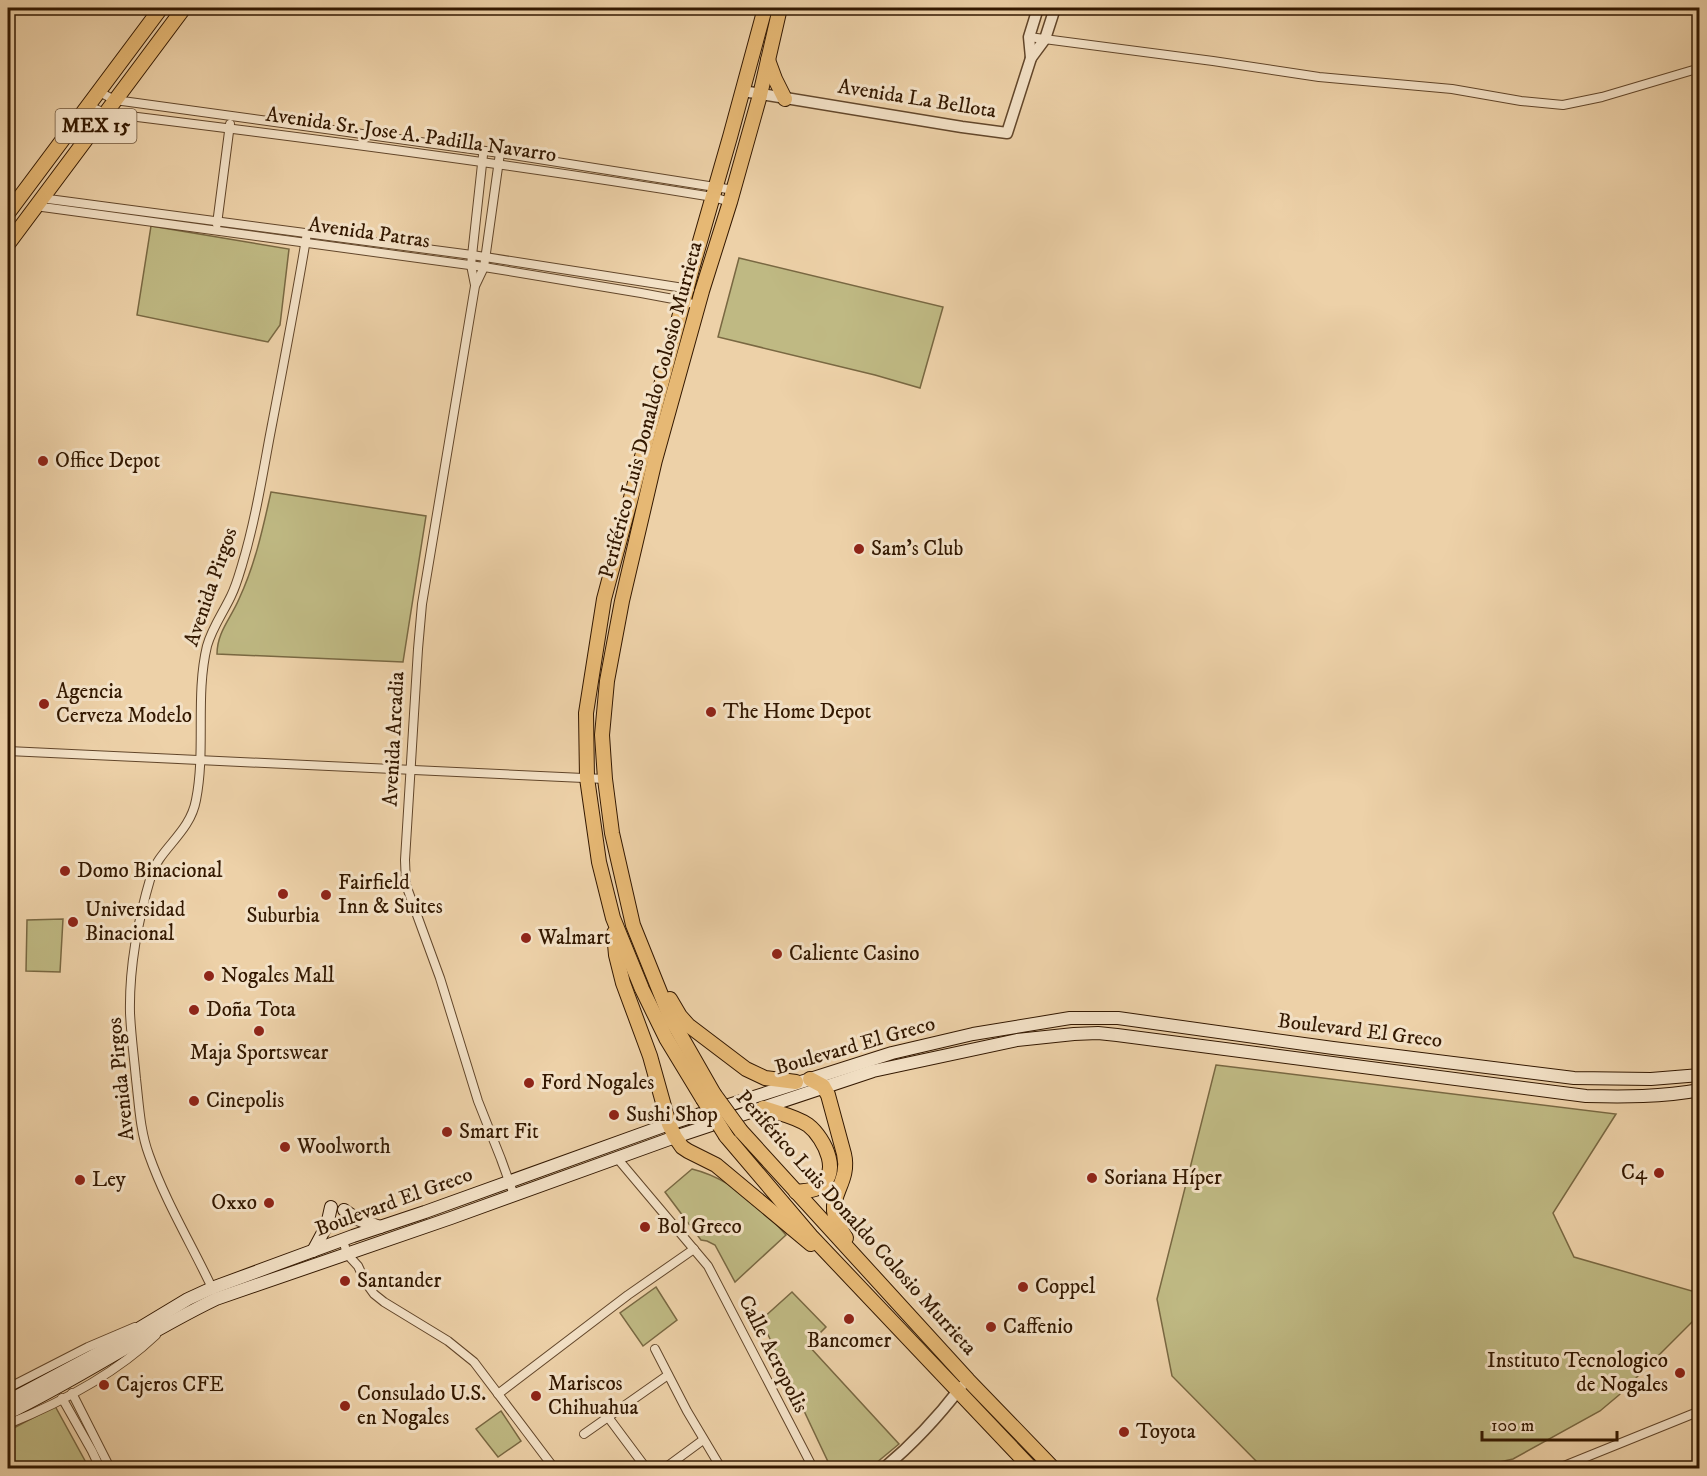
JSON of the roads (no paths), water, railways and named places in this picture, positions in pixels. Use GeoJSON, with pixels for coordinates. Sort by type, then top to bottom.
{"type":"FeatureCollection","features":[{"type":"Feature","properties":{"kind":"main road","name":"MEX 15"},"geometry":{"type":"LineString","coordinates":[[8,213],[86,105],[161,8]]}},
{"type":"Feature","properties":{"kind":"main road","name":"MEX 15"},"geometry":{"type":"LineString","coordinates":[[8,244],[184,8]]}},
{"type":"Feature","properties":{"kind":"main road","name":"Periférico Luis Donaldo Colosio Murrieta"},"geometry":{"type":"LineString","coordinates":[[765,8],[604,599],[586,713],[587,778],[599,862],[613,918],[642,989],[666,1038],[708,1096],[859,1261],[1031,1468]]}},
{"type":"Feature","properties":{"kind":"main road","name":"Periférico Luis Donaldo Colosio Murrieta"},"geometry":{"type":"LineString","coordinates":[[780,8],[760,95],[655,460],[622,601],[607,681],[602,735],[604,778],[612,833],[633,925],[670,1017],[726,1136],[826,1251],[963,1386],[1053,1468]]}},
{"type":"Feature","properties":{"kind":"main road"},"geometry":{"type":"LineString","coordinates":[[768,58],[785,99]]}},
{"type":"Feature","properties":{"kind":"main road"},"geometry":{"type":"LineString","coordinates":[[613,918],[616,955],[621,974],[675,1137],[682,1147],[716,1165],[802,1238],[826,1251]]}},
{"type":"Feature","properties":{"kind":"main road"},"geometry":{"type":"LineString","coordinates":[[648,961],[680,1016],[688,1025],[746,1069],[765,1078],[803,1080],[823,1086],[828,1095],[846,1164],[843,1181],[834,1205],[834,1213],[859,1261]]}},
{"type":"Feature","properties":{"kind":"main road","name":"Boulevard El Greco"},"geometry":{"type":"LineString","coordinates":[[8,1413],[160,1322],[214,1294],[313,1251],[669,1124],[803,1080],[925,1044],[1070,1018],[1118,1018],[1574,1078],[1651,1080],[1700,1075]]}},
{"type":"Feature","properties":{"kind":"main road","name":"Boulevard El Greco"},"geometry":{"type":"LineString","coordinates":[[214,1294],[352,1252],[823,1086],[873,1071],[1017,1040],[1074,1034],[1117,1035],[1586,1096],[1664,1095],[1700,1090]]}},
{"type":"Feature","properties":{"kind":"main road"},"geometry":{"type":"LineString","coordinates":[[1330,1062],[1333,1048]]}},
{"type":"Feature","properties":{"kind":"main road"},"geometry":{"type":"LineString","coordinates":[[763,1108],[793,1117],[810,1127],[820,1138],[828,1153],[829,1172],[825,1180],[814,1189],[796,1192]]}},
{"type":"Feature","properties":{"kind":"main road"},"geometry":{"type":"LineString","coordinates":[[313,1251],[327,1225],[331,1207]]}},
{"type":"Feature","properties":{"kind":"main road"},"geometry":{"type":"LineString","coordinates":[[344,1210],[361,1221],[380,1227]]}},
{"type":"Feature","properties":{"kind":"main road","name":"Boulevard El Greco"},"geometry":{"type":"LineString","coordinates":[[8,1401],[103,1356]]}},
{"type":"Feature","properties":{"kind":"street"},"geometry":{"type":"LineString","coordinates":[[1032,58],[1029,37],[1038,8]]}},
{"type":"Feature","properties":{"kind":"street"},"geometry":{"type":"LineString","coordinates":[[1032,58],[1045,39],[1055,8]]}},
{"type":"Feature","properties":{"kind":"street"},"geometry":{"type":"LineString","coordinates":[[1029,37],[1318,76],[1452,89],[1521,101],[1563,105],[1602,98],[1700,68]]}},
{"type":"Feature","properties":{"kind":"street","name":"Avenida La Bellota"},"geometry":{"type":"LineString","coordinates":[[743,91],[962,128],[1007,133],[1032,58]]}},
{"type":"Feature","properties":{"kind":"street","name":"Avenida Sr. Jose A. Padilla Navarro"},"geometry":{"type":"LineString","coordinates":[[97,91],[115,100],[500,153],[644,176],[732,196]]}},
{"type":"Feature","properties":{"kind":"street","name":"Avenida Sr. Jose A. Padilla Navarro"},"geometry":{"type":"LineString","coordinates":[[86,105],[105,113],[498,163],[642,185],[715,192]]}},
{"type":"Feature","properties":{"kind":"street"},"geometry":{"type":"LineString","coordinates":[[216,231],[231,116]]}},
{"type":"Feature","properties":{"kind":"street","name":"Avenida Arcadia"},"geometry":{"type":"LineString","coordinates":[[475,286],[472,260],[483,151]]}},
{"type":"Feature","properties":{"kind":"street","name":"Avenida Arcadia"},"geometry":{"type":"LineString","coordinates":[[500,153],[484,262],[475,286],[422,604],[417,649],[405,860],[406,885],[440,978],[478,1101],[514,1195]]}},
{"type":"Feature","properties":{"kind":"street"},"geometry":{"type":"LineString","coordinates":[[642,185],[644,176]]}},
{"type":"Feature","properties":{"kind":"street","name":"Avenida Patras"},"geometry":{"type":"LineString","coordinates":[[38,202],[218,220],[685,295],[702,291]]}},
{"type":"Feature","properties":{"kind":"street","name":"Avenida Patras"},"geometry":{"type":"LineString","coordinates":[[38,202],[216,231],[472,260]]}},
{"type":"Feature","properties":{"kind":"street","name":"Avenida Pirgos"},"geometry":{"type":"LineString","coordinates":[[214,1294],[174,1215],[148,1153],[139,1109],[130,1012],[131,987],[138,924],[152,873],[156,864],[181,833],[192,814],[196,801],[200,760],[203,665],[216,623],[232,594],[249,538],[261,486],[307,233]]}},
{"type":"Feature","properties":{"kind":"street","name":"Avenida Patras"},"geometry":{"type":"LineString","coordinates":[[685,295],[698,306]]}},
{"type":"Feature","properties":{"kind":"street"},"geometry":{"type":"LineString","coordinates":[[8,751],[604,778]]}},
{"type":"Feature","properties":{"kind":"street","name":"Calle Acropolis"},"geometry":{"type":"LineString","coordinates":[[617,1158],[708,1266],[813,1468]]}},
{"type":"Feature","properties":{"kind":"street"},"geometry":{"type":"LineString","coordinates":[[348,1238],[358,1266],[374,1294],[459,1348],[474,1362],[554,1468]]}},
{"type":"Feature","properties":{"kind":"street"},"geometry":{"type":"LineString","coordinates":[[498,1394],[628,1295],[694,1249]]}},
{"type":"Feature","properties":{"kind":"street"},"geometry":{"type":"LineString","coordinates":[[8,1388],[113,1335],[160,1322]]}},
{"type":"Feature","properties":{"kind":"street"},"geometry":{"type":"LineString","coordinates":[[8,1424],[72,1393],[129,1358],[160,1322]]}},
{"type":"Feature","properties":{"kind":"street"},"geometry":{"type":"LineString","coordinates":[[655,1349],[721,1468]]}},
{"type":"Feature","properties":{"kind":"street"},"geometry":{"type":"LineString","coordinates":[[584,1434],[668,1375]]}},
{"type":"Feature","properties":{"kind":"street"},"geometry":{"type":"LineString","coordinates":[[884,1468],[908,1448],[936,1419],[963,1386]]}},
{"type":"Feature","properties":{"kind":"street"},"geometry":{"type":"LineString","coordinates":[[72,1393],[110,1468]]}},
{"type":"Feature","properties":{"kind":"street"},"geometry":{"type":"LineString","coordinates":[[62,1398],[100,1468]]}},
{"type":"Feature","properties":{"kind":"street"},"geometry":{"type":"LineString","coordinates":[[1559,1468],[1700,1411]]}},
{"type":"Feature","properties":{"kind":"street"},"geometry":{"type":"LineString","coordinates":[[608,1417],[646,1468]]}},
{"type":"Feature","properties":{"kind":"street"},"geometry":{"type":"LineString","coordinates":[[665,1468],[704,1440]]}},
{"type":"Feature","properties":{"kind":"place","name":"Office Depot"},"geometry":{"type":"Point","coordinates":[43,461]}},
{"type":"Feature","properties":{"kind":"place","name":"Sam's Club"},"geometry":{"type":"Point","coordinates":[859,549]}},
{"type":"Feature","properties":{"kind":"place","name":"Agencia Cerveza Modelo"},"geometry":{"type":"Point","coordinates":[44,704]}},
{"type":"Feature","properties":{"kind":"place","name":"The Home Depot"},"geometry":{"type":"Point","coordinates":[711,712]}},
{"type":"Feature","properties":{"kind":"place","name":"Domo Binacional"},"geometry":{"type":"Point","coordinates":[65,871]}},
{"type":"Feature","properties":{"kind":"place","name":"Suburbia"},"geometry":{"type":"Point","coordinates":[283,894]}},
{"type":"Feature","properties":{"kind":"place","name":"Fairfield Inn & Suites"},"geometry":{"type":"Point","coordinates":[326,895]}},
{"type":"Feature","properties":{"kind":"place","name":"Universidad Binacional"},"geometry":{"type":"Point","coordinates":[73,922]}},
{"type":"Feature","properties":{"kind":"place","name":"Walmart"},"geometry":{"type":"Point","coordinates":[526,938]}},
{"type":"Feature","properties":{"kind":"place","name":"Caliente Casino"},"geometry":{"type":"Point","coordinates":[777,954]}},
{"type":"Feature","properties":{"kind":"place","name":"Nogales Mall"},"geometry":{"type":"Point","coordinates":[209,976]}},
{"type":"Feature","properties":{"kind":"place","name":"Doña Tota"},"geometry":{"type":"Point","coordinates":[194,1010]}},
{"type":"Feature","properties":{"kind":"place","name":"Maja Sportswear"},"geometry":{"type":"Point","coordinates":[259,1031]}},
{"type":"Feature","properties":{"kind":"place","name":"Ford Nogales"},"geometry":{"type":"Point","coordinates":[529,1083]}},
{"type":"Feature","properties":{"kind":"place","name":"Cinepolis"},"geometry":{"type":"Point","coordinates":[194,1101]}},
{"type":"Feature","properties":{"kind":"place","name":"Sushi Shop"},"geometry":{"type":"Point","coordinates":[614,1115]}},
{"type":"Feature","properties":{"kind":"place","name":"Smart Fit"},"geometry":{"type":"Point","coordinates":[447,1132]}},
{"type":"Feature","properties":{"kind":"place","name":"Woolworth"},"geometry":{"type":"Point","coordinates":[285,1147]}},
{"type":"Feature","properties":{"kind":"place","name":"C4"},"geometry":{"type":"Point","coordinates":[1659,1173]}},
{"type":"Feature","properties":{"kind":"place","name":"Soriana Híper"},"geometry":{"type":"Point","coordinates":[1092,1178]}},
{"type":"Feature","properties":{"kind":"place","name":"Ley"},"geometry":{"type":"Point","coordinates":[80,1180]}},
{"type":"Feature","properties":{"kind":"place","name":"Oxxo"},"geometry":{"type":"Point","coordinates":[269,1203]}},
{"type":"Feature","properties":{"kind":"place","name":"Bol Greco"},"geometry":{"type":"Point","coordinates":[645,1227]}},
{"type":"Feature","properties":{"kind":"place","name":"Santander"},"geometry":{"type":"Point","coordinates":[345,1281]}},
{"type":"Feature","properties":{"kind":"place","name":"Coppel"},"geometry":{"type":"Point","coordinates":[1023,1287]}},
{"type":"Feature","properties":{"kind":"place","name":"Bancomer"},"geometry":{"type":"Point","coordinates":[849,1319]}},
{"type":"Feature","properties":{"kind":"place","name":"Caffenio"},"geometry":{"type":"Point","coordinates":[991,1327]}},
{"type":"Feature","properties":{"kind":"place","name":"Instituto Tecnologico de Nogales"},"geometry":{"type":"Point","coordinates":[1680,1373]}},
{"type":"Feature","properties":{"kind":"place","name":"Cajeros CFE"},"geometry":{"type":"Point","coordinates":[104,1385]}},
{"type":"Feature","properties":{"kind":"place","name":"Mariscos Chihuahua"},"geometry":{"type":"Point","coordinates":[536,1396]}},
{"type":"Feature","properties":{"kind":"place","name":"Consulado U.S. en Nogales"},"geometry":{"type":"Point","coordinates":[345,1406]}},
{"type":"Feature","properties":{"kind":"place","name":"Toyota"},"geometry":{"type":"Point","coordinates":[1124,1432]}}]}
